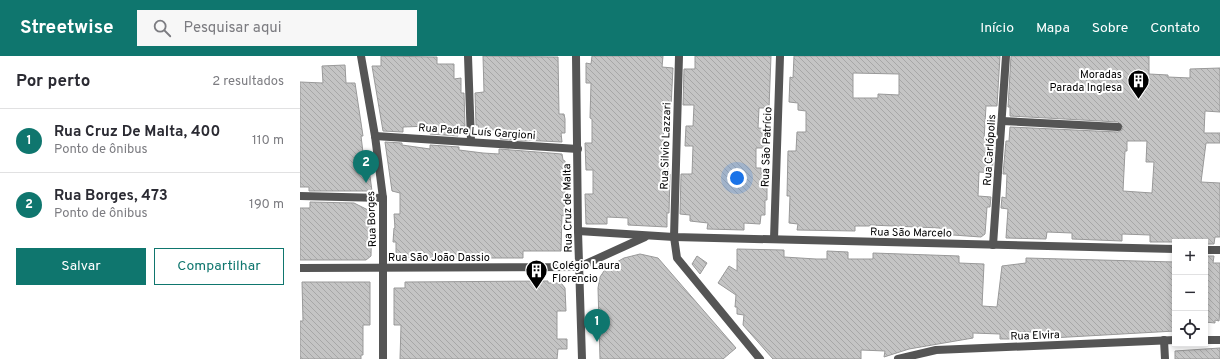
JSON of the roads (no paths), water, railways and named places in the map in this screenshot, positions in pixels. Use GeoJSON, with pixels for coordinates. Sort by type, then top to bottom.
{"type":"FeatureCollection","features":[{"type":"Feature","properties":{"kind":"street","name":"Rua Borges"},"geometry":{"type":"LineString","coordinates":[[361,56],[375,136],[383,198],[383,359]]}},
{"type":"Feature","properties":{"kind":"street"},"geometry":{"type":"LineString","coordinates":[[468,56],[471,141]]}},
{"type":"Feature","properties":{"kind":"street","name":"Rua Cruz de Malta"},"geometry":{"type":"LineString","coordinates":[[576,56],[578,231],[582,359]]}},
{"type":"Feature","properties":{"kind":"street","name":"Rua Silvio Lazzari"},"geometry":{"type":"LineString","coordinates":[[679,56],[674,237],[677,258],[760,359]]}},
{"type":"Feature","properties":{"kind":"street","name":"Rua São Patrício"},"geometry":{"type":"LineString","coordinates":[[774,239],[780,56]]}},
{"type":"Feature","properties":{"kind":"street","name":"Rua Carlópolis"},"geometry":{"type":"LineString","coordinates":[[993,245],[1006,56]]}},
{"type":"Feature","properties":{"kind":"street"},"geometry":{"type":"LineString","coordinates":[[1002,121],[1118,127]]}},
{"type":"Feature","properties":{"kind":"street","name":"Rua Padre Luís Gargioni"},"geometry":{"type":"LineString","coordinates":[[375,136],[578,149]]}},
{"type":"Feature","properties":{"kind":"street"},"geometry":{"type":"LineString","coordinates":[[300,196],[383,198]]}},
{"type":"Feature","properties":{"kind":"street","name":"Rua São Marcelo"},"geometry":{"type":"LineString","coordinates":[[578,231],[674,237],[1172,249]]}},
{"type":"Feature","properties":{"kind":"street","name":"Rua São Marcelo"},"geometry":{"type":"LineString","coordinates":[[579,267],[646,236]]}},
{"type":"Feature","properties":{"kind":"street"},"geometry":{"type":"LineString","coordinates":[[1208,250],[1220,250]]}},
{"type":"Feature","properties":{"kind":"street","name":"Rua São João Dassio"},"geometry":{"type":"LineString","coordinates":[[300,268],[384,269],[579,267]]}},
{"type":"Feature","properties":{"kind":"street"},"geometry":{"type":"LineString","coordinates":[[1164,340],[1165,359]]}},
{"type":"Feature","properties":{"kind":"street","name":"Rua Elvira"},"geometry":{"type":"LineString","coordinates":[[898,359],[936,350],[1172,340]]}},
{"type":"Feature","properties":{"kind":"street"},"geometry":{"type":"LineString","coordinates":[[1208,340],[1220,340]]}},
{"type":"Feature","properties":{"kind":"place","name":"Moradas Parada Inglesa"},"geometry":{"type":"Point","coordinates":[1138,100]}},
{"type":"Feature","properties":{"kind":"place","name":"Rua Borges, 473"},"geometry":{"type":"Point","coordinates":[366,183]}},
{"type":"Feature","properties":{"kind":"place","name":"Colégio Laura Florencio"},"geometry":{"type":"Point","coordinates":[537,290]}},
{"type":"Feature","properties":{"kind":"place","name":"Rua Cruz De Malta, 400"},"geometry":{"type":"Point","coordinates":[597,342]}}]}
